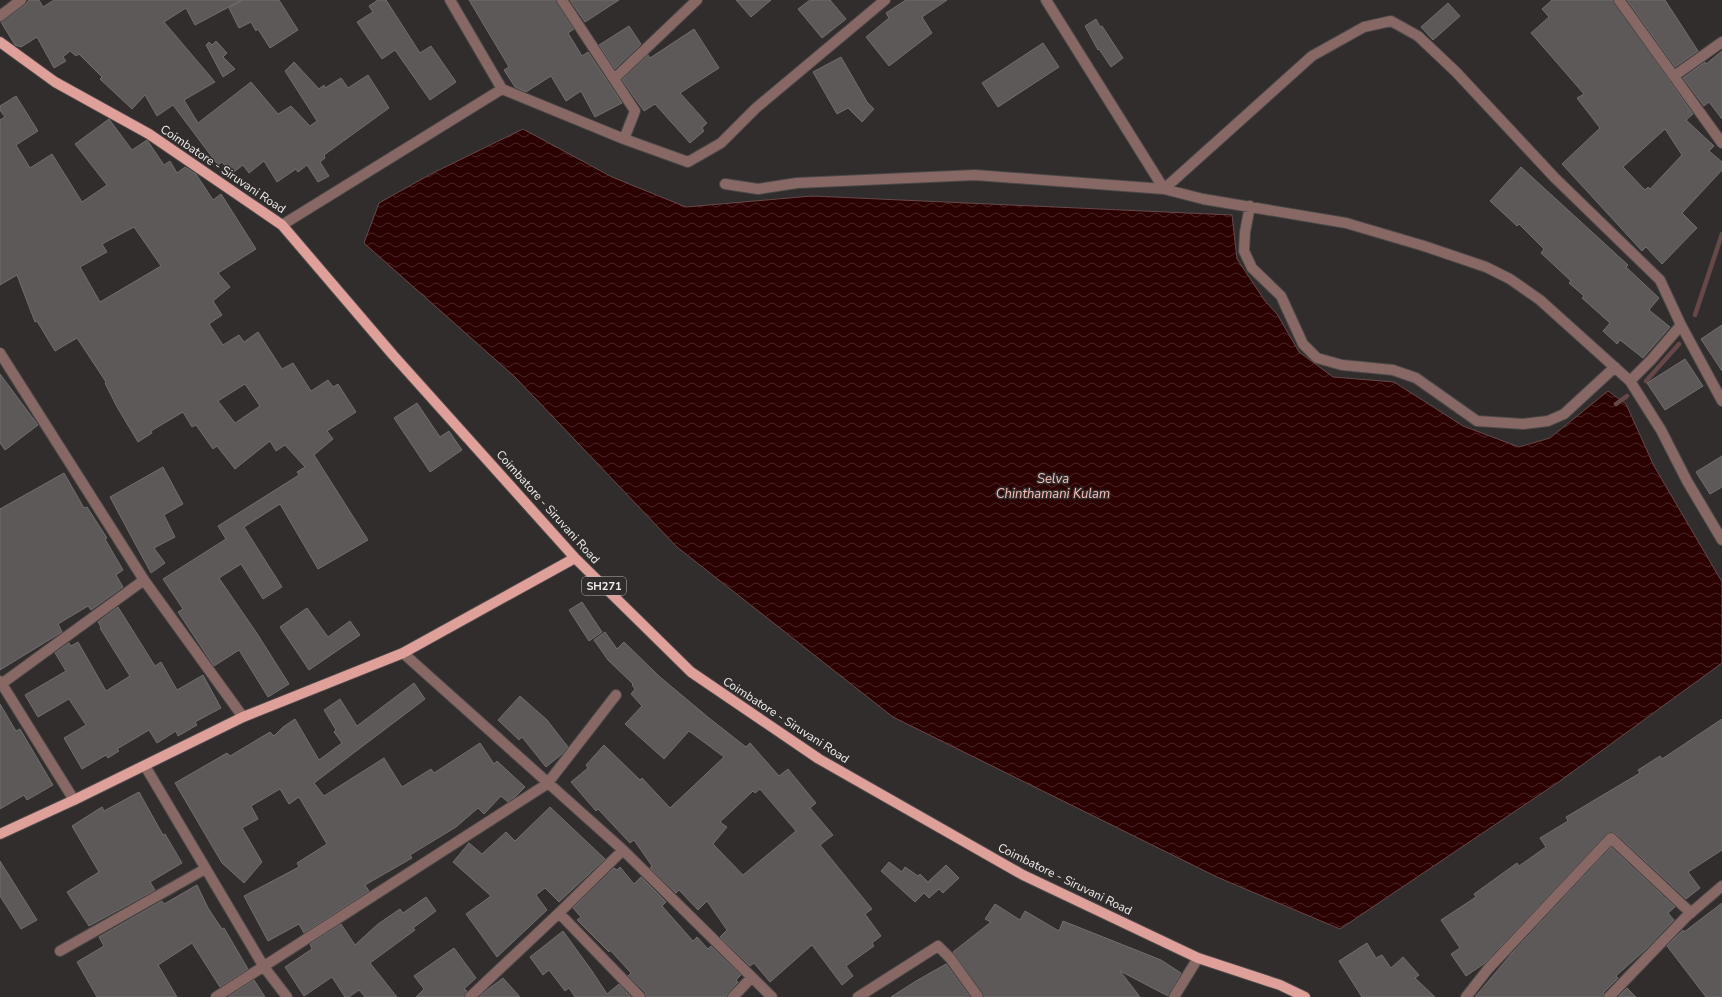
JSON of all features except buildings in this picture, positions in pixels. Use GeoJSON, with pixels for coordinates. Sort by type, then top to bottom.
{"type":"FeatureCollection","features":[{"type":"Feature","properties":{"kind":"main road","name":"Coimbatore - Siruvani Road"},"geometry":{"type":"LineString","coordinates":[[0,42],[55,82],[149,134],[282,225],[393,356],[575,558],[691,672],[819,759],[1023,875],[1198,958],[1280,985],[1305,997]]}},
{"type":"Feature","properties":{"kind":"main road"},"geometry":{"type":"LineString","coordinates":[[0,834],[145,766],[243,717],[403,654],[575,558]]}},
{"type":"Feature","properties":{"kind":"street"},"geometry":{"type":"LineString","coordinates":[[0,16],[21,0]]}},
{"type":"Feature","properties":{"kind":"street"},"geometry":{"type":"LineString","coordinates":[[450,0],[502,89],[624,139],[688,162],[721,143],[756,108],[885,0]]}},
{"type":"Feature","properties":{"kind":"street"},"geometry":{"type":"LineString","coordinates":[[562,0],[615,78],[635,111],[624,139]]}},
{"type":"Feature","properties":{"kind":"street"},"geometry":{"type":"LineString","coordinates":[[615,78],[697,0]]}},
{"type":"Feature","properties":{"kind":"street"},"geometry":{"type":"LineString","coordinates":[[1046,0],[1164,189]]}},
{"type":"Feature","properties":{"kind":"street"},"geometry":{"type":"LineString","coordinates":[[1619,0],[1722,143]]}},
{"type":"Feature","properties":{"kind":"street"},"geometry":{"type":"LineString","coordinates":[[1164,189],[1312,56],[1364,27],[1392,21],[1418,36],[1456,72],[1555,178],[1660,280],[1681,325],[1722,401]]}},
{"type":"Feature","properties":{"kind":"street"},"geometry":{"type":"LineString","coordinates":[[1674,76],[1722,42]]}},
{"type":"Feature","properties":{"kind":"street"},"geometry":{"type":"LineString","coordinates":[[282,225],[502,89]]}},
{"type":"Feature","properties":{"kind":"street"},"geometry":{"type":"LineString","coordinates":[[725,184],[758,189],[797,183],[975,175],[1164,189],[1202,199],[1346,223],[1424,246],[1486,267],[1510,279],[1540,300],[1630,380],[1661,430],[1687,481],[1722,540]]}},
{"type":"Feature","properties":{"kind":"street"},"geometry":{"type":"LineString","coordinates":[[1250,206],[1245,232],[1244,251],[1252,268],[1281,296],[1304,344],[1317,358],[1342,364],[1393,370],[1416,378],[1477,421],[1523,424],[1548,421],[1564,414],[1615,367]]}},
{"type":"Feature","properties":{"kind":"street"},"geometry":{"type":"LineString","coordinates":[[1630,380],[1651,360],[1681,325]]}},
{"type":"Feature","properties":{"kind":"street"},"geometry":{"type":"LineString","coordinates":[[0,353],[144,580],[243,717]]}},
{"type":"Feature","properties":{"kind":"street"},"geometry":{"type":"LineString","coordinates":[[74,800],[1,684],[144,580]]}},
{"type":"Feature","properties":{"kind":"street"},"geometry":{"type":"LineString","coordinates":[[403,654],[623,850],[772,997]]}},
{"type":"Feature","properties":{"kind":"street"},"geometry":{"type":"LineString","coordinates":[[216,997],[548,784],[616,695]]}},
{"type":"Feature","properties":{"kind":"street"},"geometry":{"type":"LineString","coordinates":[[145,766],[264,967],[286,997]]}},
{"type":"Feature","properties":{"kind":"street"},"geometry":{"type":"LineString","coordinates":[[1466,997],[1488,969],[1611,838],[1691,913]]}},
{"type":"Feature","properties":{"kind":"street"},"geometry":{"type":"LineString","coordinates":[[470,997],[623,850]]}},
{"type":"Feature","properties":{"kind":"street"},"geometry":{"type":"LineString","coordinates":[[60,951],[205,869]]}},
{"type":"Feature","properties":{"kind":"street"},"geometry":{"type":"LineString","coordinates":[[1609,997],[1691,913],[1722,886]]}},
{"type":"Feature","properties":{"kind":"street"},"geometry":{"type":"LineString","coordinates":[[559,913],[640,997]]}},
{"type":"Feature","properties":{"kind":"street"},"geometry":{"type":"LineString","coordinates":[[858,997],[938,946],[950,958],[978,997]]}},
{"type":"Feature","properties":{"kind":"street"},"geometry":{"type":"LineString","coordinates":[[1174,997],[1198,958]]}},
{"type":"Feature","properties":{"kind":"street"},"geometry":{"type":"LineString","coordinates":[[733,997],[752,978]]}},
{"type":"Feature","properties":{"kind":"water","name":"Selva Chinthamani Kulam"},"geometry":{"type":"Polygon","coordinates":[[[523,129],[612,177],[686,207],[812,196],[1232,215],[1237,259],[1265,301],[1277,314],[1299,352],[1333,377],[1394,382],[1463,426],[1519,447],[1550,438],[1608,391],[1626,404],[1654,466],[1722,582],[1722,663],[1560,781],[1340,929],[1217,877],[893,717],[677,547],[515,377],[364,243],[379,203],[431,174],[523,129]]]}},
{"type":"Feature","properties":{"kind":"waterway"},"geometry":{"type":"LineString","coordinates":[[1695,315],[1722,234]]}},
{"type":"Feature","properties":{"kind":"waterway"},"geometry":{"type":"LineString","coordinates":[[1646,381],[1679,344]]}},
{"type":"Feature","properties":{"kind":"waterway"},"geometry":{"type":"LineString","coordinates":[[1616,404],[1627,396]]}}]}
